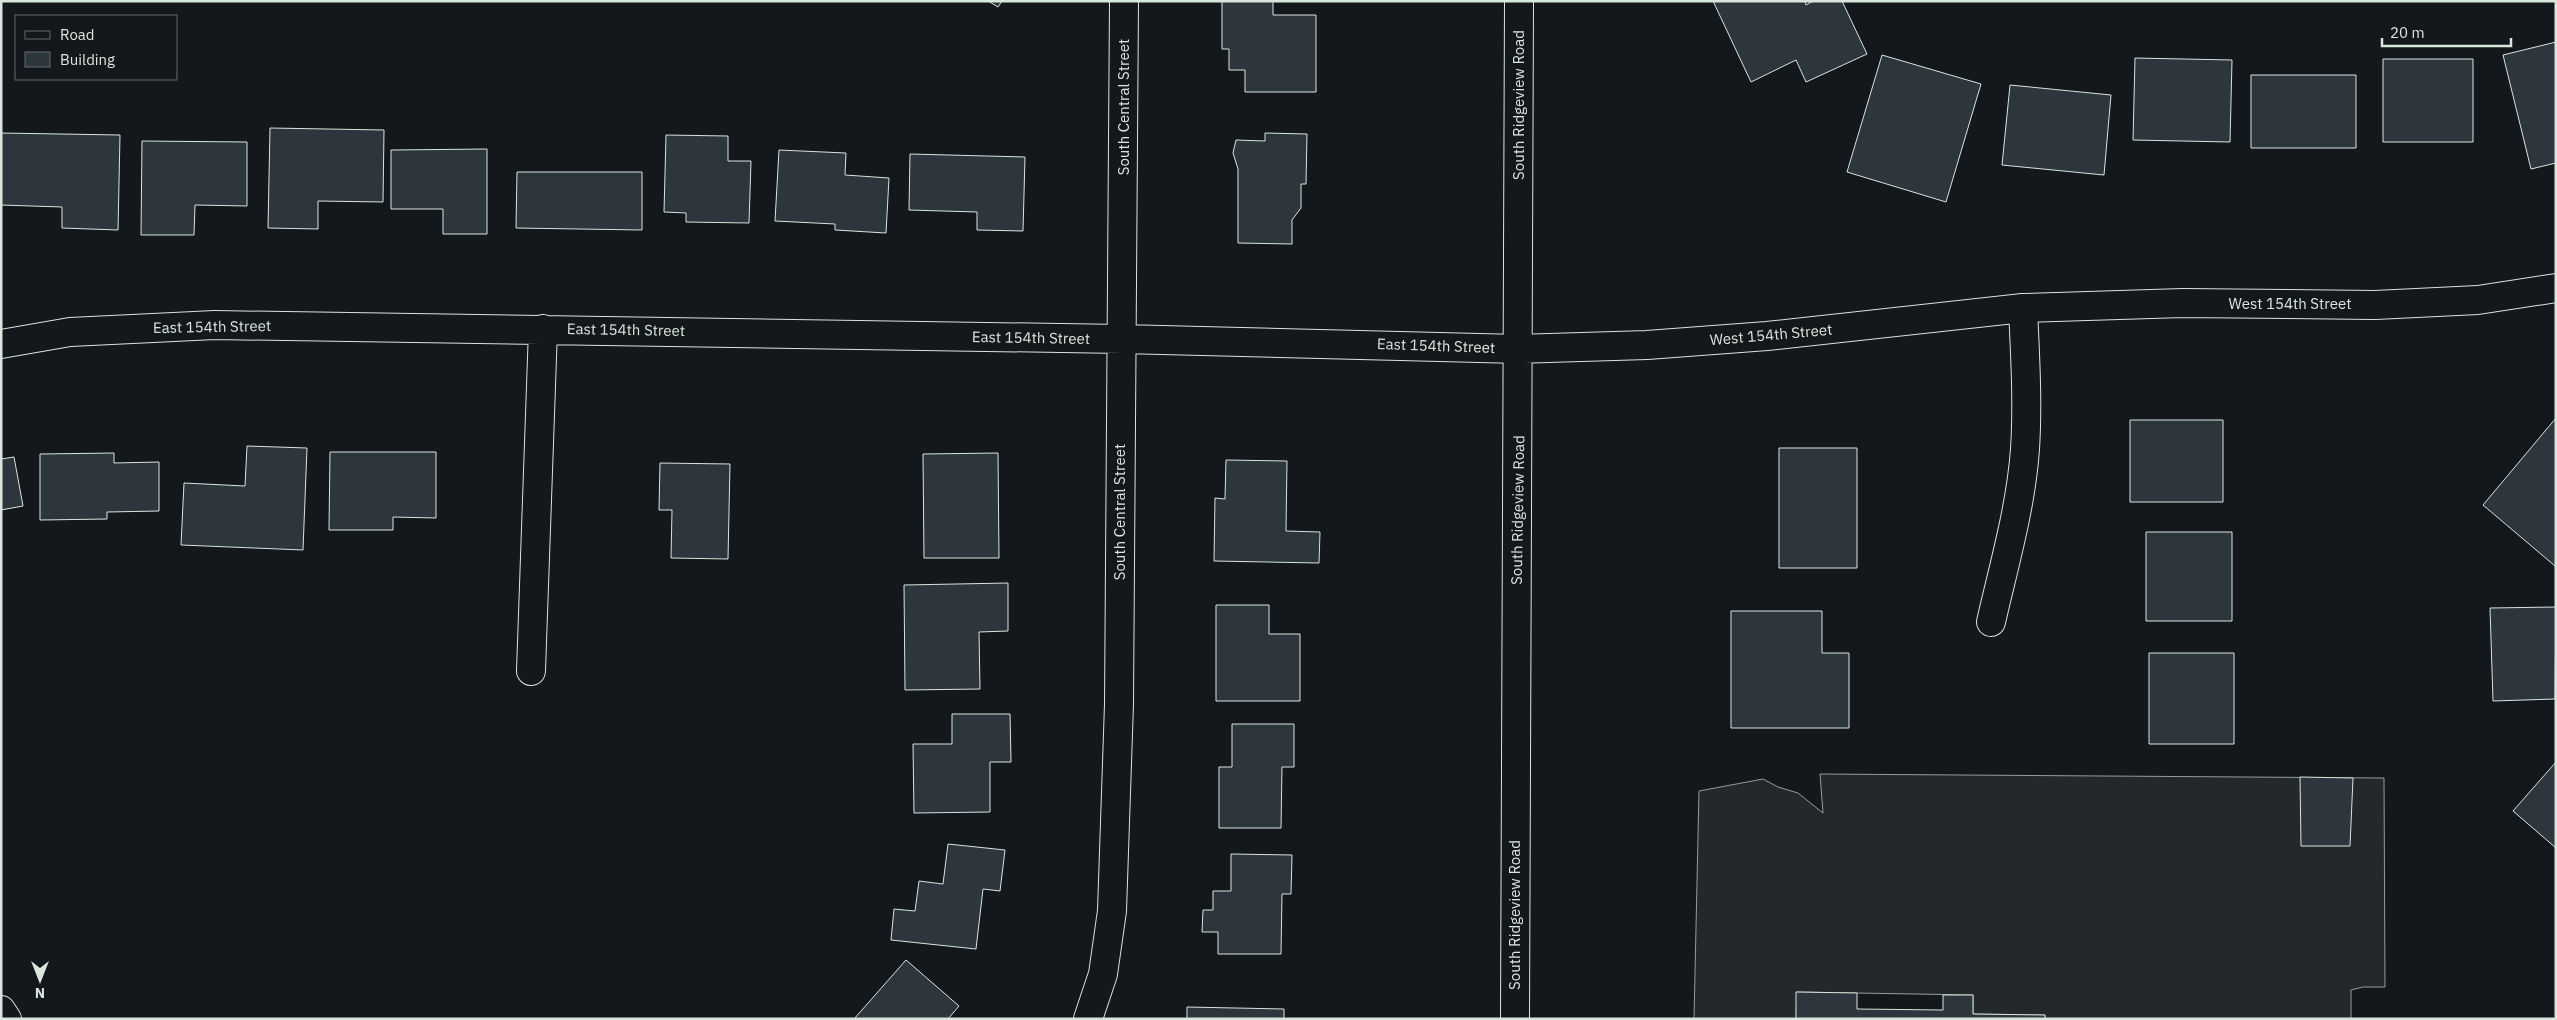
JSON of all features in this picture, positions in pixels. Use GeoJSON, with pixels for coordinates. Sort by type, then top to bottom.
{"type":"FeatureCollection","features":[{"type":"Feature","properties":{"kind":"street","name":"South Central Street"},"geometry":{"type":"LineString","coordinates":[[1088,1019],[1103,974],[1112,911],[1119,704],[1124,1]]}},
{"type":"Feature","properties":{"kind":"street","name":"South Ridgeview Road"},"geometry":{"type":"LineString","coordinates":[[1515,1019],[1519,1]]}},
{"type":"Feature","properties":{"kind":"street","name":"West 154th Street"},"geometry":{"type":"LineString","coordinates":[[1519,349],[1647,346],[1767,336],[2023,308],[2183,303],[2375,305],[2478,300],[2556,288]]}},
{"type":"Feature","properties":{"kind":"street"},"geometry":{"type":"LineString","coordinates":[[1991,622],[2015,515],[2025,450],[2023,308]]}},
{"type":"Feature","properties":{"kind":"street","name":"East 154th Street"},"geometry":{"type":"LineString","coordinates":[[1,344],[70,332],[214,325],[1122,339],[1519,349]]}},
{"type":"Feature","properties":{"kind":"street"},"geometry":{"type":"LineString","coordinates":[[531,671],[543,329]]}},
{"type":"Feature","properties":{"kind":"street"},"geometry":{"type":"LineString","coordinates":[[1,1010],[7,1019]]}},
{"type":"Feature","properties":{"kind":"shaded area"},"geometry":{"type":"Polygon","coordinates":[[[1820,774],[2384,778],[2385,987],[2363,987],[2351,990],[2351,1019],[2045,1019],[2045,1015],[1973,1014],[1973,995],[1797,992],[1796,1019],[1694,1019],[1699,791],[1763,779],[1778,787],[1798,793],[1823,813],[1820,774]]]}},
{"type":"Feature","properties":{"kind":"building"},"geometry":{"type":"Polygon","coordinates":[[[988,1],[1002,1],[998,7],[988,1]]]}},
{"type":"Feature","properties":{"kind":"building"},"geometry":{"type":"Polygon","coordinates":[[[1222,1],[1273,1],[1273,15],[1316,15],[1316,92],[1245,92],[1245,70],[1229,70],[1229,49],[1222,49],[1222,1]]]}},
{"type":"Feature","properties":{"kind":"building"},"geometry":{"type":"Polygon","coordinates":[[[1713,1],[1805,1],[1806,5],[1813,1],[1842,1],[1867,54],[1806,82],[1796,60],[1751,82],[1713,1]]]}},
{"type":"Feature","properties":{"kind":"building"},"geometry":{"type":"Polygon","coordinates":[[[2556,42],[2556,163],[2531,169],[2503,55],[2556,42]]]}},
{"type":"Feature","properties":{"kind":"building"},"geometry":{"type":"Polygon","coordinates":[[[1882,55],[1981,84],[1946,202],[1847,172],[1882,55]]]}},
{"type":"Feature","properties":{"kind":"building"},"geometry":{"type":"Polygon","coordinates":[[[2135,58],[2232,60],[2230,142],[2133,140],[2135,58]]]}},
{"type":"Feature","properties":{"kind":"building"},"geometry":{"type":"Polygon","coordinates":[[[2383,59],[2473,59],[2473,142],[2383,142],[2383,59]]]}},
{"type":"Feature","properties":{"kind":"building"},"geometry":{"type":"Polygon","coordinates":[[[2251,75],[2356,75],[2356,148],[2251,148],[2251,75]]]}},
{"type":"Feature","properties":{"kind":"building"},"geometry":{"type":"Polygon","coordinates":[[[2010,85],[2111,95],[2104,175],[2002,165],[2010,85]]]}},
{"type":"Feature","properties":{"kind":"building"},"geometry":{"type":"Polygon","coordinates":[[[270,128],[384,130],[383,202],[318,201],[318,229],[268,228],[270,128]]]}},
{"type":"Feature","properties":{"kind":"building"},"geometry":{"type":"Polygon","coordinates":[[[1,133],[120,135],[118,230],[62,228],[62,207],[1,205],[1,133]]]}},
{"type":"Feature","properties":{"kind":"building"},"geometry":{"type":"Polygon","coordinates":[[[1265,133],[1307,134],[1306,184],[1301,184],[1301,208],[1292,220],[1292,244],[1238,243],[1238,169],[1233,153],[1236,140],[1265,141],[1265,133]]]}},
{"type":"Feature","properties":{"kind":"building"},"geometry":{"type":"Polygon","coordinates":[[[666,135],[728,136],[728,161],[751,161],[749,223],[686,222],[686,213],[664,212],[666,135]]]}},
{"type":"Feature","properties":{"kind":"building"},"geometry":{"type":"Polygon","coordinates":[[[142,141],[247,142],[247,206],[195,205],[194,235],[141,235],[142,141]]]}},
{"type":"Feature","properties":{"kind":"building"},"geometry":{"type":"Polygon","coordinates":[[[487,149],[487,234],[443,234],[443,209],[391,209],[391,150],[487,149]]]}},
{"type":"Feature","properties":{"kind":"building"},"geometry":{"type":"Polygon","coordinates":[[[779,150],[846,153],[845,175],[889,178],[886,233],[835,230],[835,224],[775,221],[779,150]]]}},
{"type":"Feature","properties":{"kind":"building"},"geometry":{"type":"Polygon","coordinates":[[[910,154],[1025,157],[1023,231],[977,230],[977,212],[909,210],[910,154]]]}},
{"type":"Feature","properties":{"kind":"building"},"geometry":{"type":"Polygon","coordinates":[[[517,172],[642,172],[642,230],[516,228],[517,172]]]}},
{"type":"Feature","properties":{"kind":"building"},"geometry":{"type":"Polygon","coordinates":[[[2556,418],[2556,565],[2555,566],[2483,505],[2556,418]]]}},
{"type":"Feature","properties":{"kind":"building"},"geometry":{"type":"Polygon","coordinates":[[[2130,420],[2223,420],[2223,502],[2130,502],[2130,420]]]}},
{"type":"Feature","properties":{"kind":"building"},"geometry":{"type":"Polygon","coordinates":[[[247,446],[307,448],[303,550],[181,545],[184,483],[245,486],[247,446]]]}},
{"type":"Feature","properties":{"kind":"building"},"geometry":{"type":"Polygon","coordinates":[[[1779,448],[1857,448],[1857,568],[1779,568],[1779,448]]]}},
{"type":"Feature","properties":{"kind":"building"},"geometry":{"type":"Polygon","coordinates":[[[330,452],[436,452],[436,518],[393,517],[393,530],[329,530],[330,452]]]}},
{"type":"Feature","properties":{"kind":"building"},"geometry":{"type":"Polygon","coordinates":[[[114,453],[114,463],[159,462],[159,511],[107,512],[107,519],[40,520],[40,454],[114,453]]]}},
{"type":"Feature","properties":{"kind":"building"},"geometry":{"type":"Polygon","coordinates":[[[998,453],[999,558],[924,558],[923,454],[998,453]]]}},
{"type":"Feature","properties":{"kind":"building"},"geometry":{"type":"Polygon","coordinates":[[[14,457],[23,506],[1,510],[1,459],[14,457]]]}},
{"type":"Feature","properties":{"kind":"building"},"geometry":{"type":"Polygon","coordinates":[[[1226,460],[1287,461],[1286,531],[1320,532],[1319,563],[1214,561],[1215,498],[1225,499],[1226,460]]]}},
{"type":"Feature","properties":{"kind":"building"},"geometry":{"type":"Polygon","coordinates":[[[660,463],[730,464],[728,559],[671,558],[672,510],[659,510],[660,463]]]}},
{"type":"Feature","properties":{"kind":"building"},"geometry":{"type":"Polygon","coordinates":[[[2146,532],[2232,532],[2232,621],[2146,621],[2146,532]]]}},
{"type":"Feature","properties":{"kind":"building"},"geometry":{"type":"Polygon","coordinates":[[[1008,583],[1008,631],[979,632],[980,689],[905,690],[904,585],[1008,583]]]}},
{"type":"Feature","properties":{"kind":"building"},"geometry":{"type":"Polygon","coordinates":[[[1216,605],[1269,605],[1269,634],[1300,634],[1300,701],[1216,701],[1216,605]]]}},
{"type":"Feature","properties":{"kind":"building"},"geometry":{"type":"Polygon","coordinates":[[[2556,607],[2555,699],[2493,701],[2490,608],[2556,607]]]}},
{"type":"Feature","properties":{"kind":"building"},"geometry":{"type":"Polygon","coordinates":[[[1731,611],[1822,611],[1822,653],[1849,653],[1849,728],[1731,728],[1731,611]]]}},
{"type":"Feature","properties":{"kind":"building"},"geometry":{"type":"Polygon","coordinates":[[[2149,653],[2234,653],[2234,744],[2149,744],[2149,653]]]}},
{"type":"Feature","properties":{"kind":"building"},"geometry":{"type":"Polygon","coordinates":[[[952,714],[1010,714],[1011,762],[990,762],[990,812],[914,813],[913,744],[952,744],[952,714]]]}},
{"type":"Feature","properties":{"kind":"building"},"geometry":{"type":"Polygon","coordinates":[[[1232,724],[1294,724],[1294,767],[1282,767],[1281,828],[1219,828],[1219,767],[1232,767],[1232,724]]]}},
{"type":"Feature","properties":{"kind":"building"},"geometry":{"type":"Polygon","coordinates":[[[2556,762],[2556,848],[2513,811],[2556,762]]]}},
{"type":"Feature","properties":{"kind":"building"},"geometry":{"type":"Polygon","coordinates":[[[2300,777],[2353,778],[2350,846],[2301,846],[2300,777]]]}},
{"type":"Feature","properties":{"kind":"building"},"geometry":{"type":"Polygon","coordinates":[[[948,844],[1005,850],[1000,891],[983,889],[976,949],[891,940],[894,909],[915,911],[919,881],[943,884],[948,844]]]}},
{"type":"Feature","properties":{"kind":"building"},"geometry":{"type":"Polygon","coordinates":[[[1231,854],[1292,855],[1291,894],[1282,894],[1281,954],[1218,954],[1218,932],[1202,932],[1203,910],[1213,910],[1213,891],[1231,891],[1231,854]]]}},
{"type":"Feature","properties":{"kind":"building"},"geometry":{"type":"Polygon","coordinates":[[[906,960],[959,1006],[948,1019],[854,1019],[906,960]]]}},
{"type":"Feature","properties":{"kind":"building"},"geometry":{"type":"Polygon","coordinates":[[[1796,992],[1857,993],[1857,1009],[1943,1010],[1943,995],[1973,995],[1973,1014],[2045,1015],[2045,1019],[1796,1019],[1796,992]]]}},
{"type":"Feature","properties":{"kind":"building"},"geometry":{"type":"Polygon","coordinates":[[[1187,1007],[1284,1009],[1284,1019],[1187,1019],[1187,1007]]]}}]}
